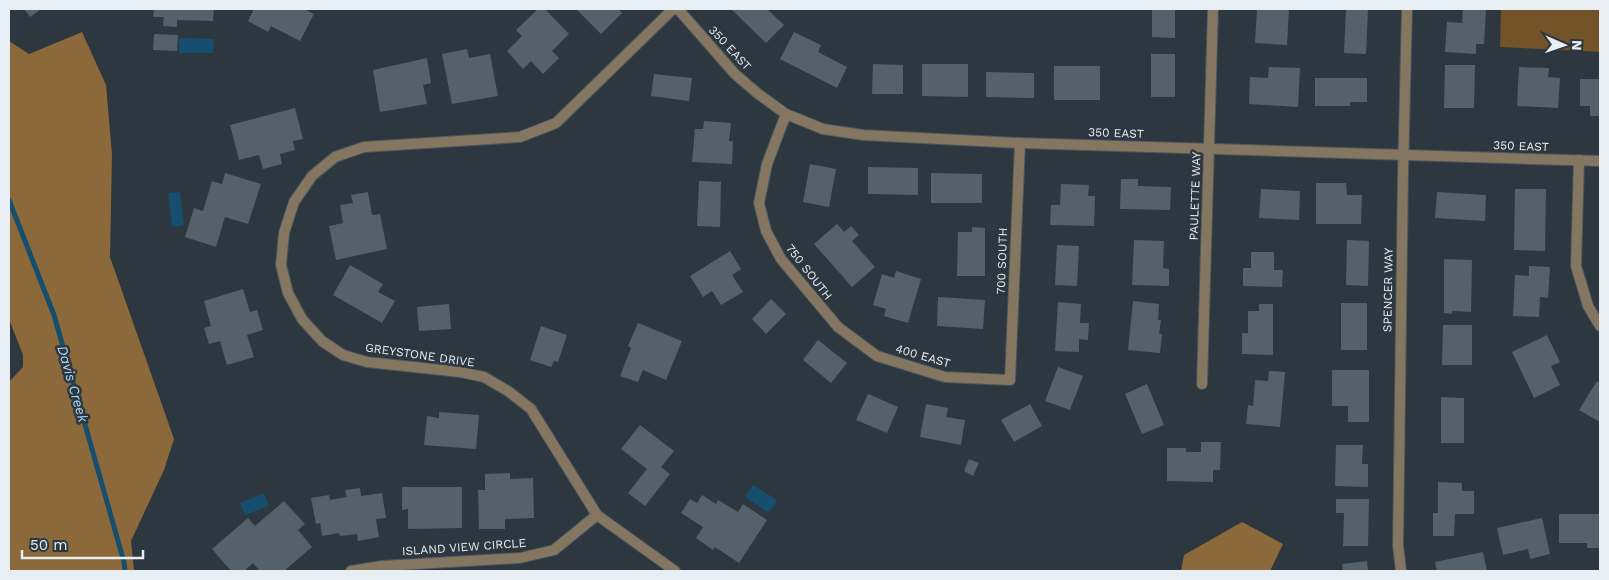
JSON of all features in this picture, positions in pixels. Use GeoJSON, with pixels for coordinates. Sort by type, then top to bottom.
{"type":"FeatureCollection","features":[{"type":"Feature","properties":{"kind":"street","name":"GREYSTONE DRIVE"},"geometry":{"type":"LineString","coordinates":[[673,9],[556,123],[520,137],[364,147],[334,157],[312,176],[294,202],[284,233],[281,265],[288,294],[302,319],[322,342],[343,356],[367,362],[468,373],[484,377],[508,391],[531,409],[597,515],[675,571]]}},
{"type":"Feature","properties":{"kind":"street","name":"350 EAST"},"geometry":{"type":"LineString","coordinates":[[678,9],[735,74],[786,114],[823,128],[863,135],[1020,143],[1600,161]]}},
{"type":"Feature","properties":{"kind":"street","name":"PAULETTE WAY"},"geometry":{"type":"LineString","coordinates":[[1202,384],[1213,9]]}},
{"type":"Feature","properties":{"kind":"street","name":"SPENCER WAY"},"geometry":{"type":"LineString","coordinates":[[1401,571],[1398,545],[1403,155],[1407,9]]}},
{"type":"Feature","properties":{"kind":"street","name":"750 SOUTH"},"geometry":{"type":"LineString","coordinates":[[786,114],[767,164],[759,203],[766,232],[781,259],[838,327]]}},
{"type":"Feature","properties":{"kind":"street","name":"700 SOUTH"},"geometry":{"type":"LineString","coordinates":[[1010,380],[1020,143]]}},
{"type":"Feature","properties":{"kind":"street"},"geometry":{"type":"LineString","coordinates":[[1579,160],[1576,266],[1588,306],[1600,326]]}},
{"type":"Feature","properties":{"kind":"street","name":"400 EAST"},"geometry":{"type":"LineString","coordinates":[[838,327],[877,356],[945,376],[1010,380]]}},
{"type":"Feature","properties":{"kind":"street","name":"ISLAND VIEW CIRCLE"},"geometry":{"type":"LineString","coordinates":[[351,571],[382,566],[520,558],[554,550],[597,515]]}},
{"type":"Feature","properties":{"kind":"shaded area"},"geometry":{"type":"Polygon","coordinates":[[[1501,9],[1600,9],[1600,52],[1500,47],[1501,9]]]}},
{"type":"Feature","properties":{"kind":"shaded area"},"geometry":{"type":"Polygon","coordinates":[[[82,32],[106,85],[112,155],[110,257],[174,439],[164,470],[131,541],[134,571],[9,571],[9,382],[23,367],[23,355],[9,319],[9,41],[29,54],[82,32]]]}},
{"type":"Feature","properties":{"kind":"shaded area"},"geometry":{"type":"Polygon","coordinates":[[[1242,522],[1283,544],[1270,571],[1181,571],[1184,555],[1242,522]]]}},
{"type":"Feature","properties":{"kind":"water"},"geometry":{"type":"Polygon","coordinates":[[[179,38],[214,39],[213,53],[179,53],[179,38]]]}},
{"type":"Feature","properties":{"kind":"water"},"geometry":{"type":"Polygon","coordinates":[[[180,192],[184,225],[172,227],[168,193],[180,192]]]}},
{"type":"Feature","properties":{"kind":"water"},"geometry":{"type":"Polygon","coordinates":[[[753,485],[777,500],[769,513],[745,497],[753,485]]]}},
{"type":"Feature","properties":{"kind":"water"},"geometry":{"type":"Polygon","coordinates":[[[264,493],[269,506],[245,515],[240,503],[264,493]]]}},
{"type":"Feature","properties":{"kind":"building"},"geometry":{"type":"Polygon","coordinates":[[[24,9],[41,9],[30,17],[24,9]]]}},
{"type":"Feature","properties":{"kind":"building"},"geometry":{"type":"Polygon","coordinates":[[[154,9],[214,9],[213,21],[177,20],[177,27],[163,26],[164,17],[153,17],[154,9]]]}},
{"type":"Feature","properties":{"kind":"building"},"geometry":{"type":"Polygon","coordinates":[[[254,9],[304,9],[314,14],[300,41],[271,26],[268,32],[248,21],[254,9]]]}},
{"type":"Feature","properties":{"kind":"building"},"geometry":{"type":"Polygon","coordinates":[[[538,9],[545,9],[569,34],[552,51],[559,58],[543,74],[531,61],[523,69],[507,51],[522,36],[516,30],[538,9]]]}},
{"type":"Feature","properties":{"kind":"building"},"geometry":{"type":"Polygon","coordinates":[[[576,9],[618,9],[622,13],[601,34],[576,9]]]}},
{"type":"Feature","properties":{"kind":"building"},"geometry":{"type":"Polygon","coordinates":[[[731,9],[767,9],[784,25],[766,43],[731,9]]]}},
{"type":"Feature","properties":{"kind":"building"},"geometry":{"type":"Polygon","coordinates":[[[1152,9],[1175,9],[1175,38],[1152,37],[1152,9]]]}},
{"type":"Feature","properties":{"kind":"building"},"geometry":{"type":"Polygon","coordinates":[[[1257,9],[1289,9],[1287,45],[1255,43],[1257,9]]]}},
{"type":"Feature","properties":{"kind":"building"},"geometry":{"type":"Polygon","coordinates":[[[1346,9],[1368,9],[1366,54],[1344,53],[1346,9]]]}},
{"type":"Feature","properties":{"kind":"building"},"geometry":{"type":"Polygon","coordinates":[[[1463,9],[1486,9],[1484,44],[1476,44],[1476,54],[1445,52],[1447,22],[1462,23],[1463,9]]]}},
{"type":"Feature","properties":{"kind":"building"},"geometry":{"type":"Polygon","coordinates":[[[794,32],[821,45],[818,52],[847,67],[837,88],[780,59],[794,32]]]}},
{"type":"Feature","properties":{"kind":"building"},"geometry":{"type":"Polygon","coordinates":[[[154,34],[178,35],[177,51],[153,50],[154,34]]]}},
{"type":"Feature","properties":{"kind":"building"},"geometry":{"type":"Polygon","coordinates":[[[467,49],[469,58],[490,54],[498,96],[452,104],[442,54],[467,49]]]}},
{"type":"Feature","properties":{"kind":"building"},"geometry":{"type":"Polygon","coordinates":[[[1151,54],[1175,54],[1175,97],[1151,97],[1151,54]]]}},
{"type":"Feature","properties":{"kind":"building"},"geometry":{"type":"Polygon","coordinates":[[[427,58],[431,83],[423,85],[427,104],[380,112],[373,70],[427,58]]]}},
{"type":"Feature","properties":{"kind":"building"},"geometry":{"type":"Polygon","coordinates":[[[873,64],[903,65],[903,94],[872,94],[873,64]]]}},
{"type":"Feature","properties":{"kind":"building"},"geometry":{"type":"Polygon","coordinates":[[[922,64],[968,64],[968,97],[922,96],[922,64]]]}},
{"type":"Feature","properties":{"kind":"building"},"geometry":{"type":"Polygon","coordinates":[[[1445,65],[1475,65],[1474,108],[1444,108],[1445,65]]]}},
{"type":"Feature","properties":{"kind":"building"},"geometry":{"type":"Polygon","coordinates":[[[1054,66],[1100,66],[1100,100],[1054,100],[1054,66]]]}},
{"type":"Feature","properties":{"kind":"building"},"geometry":{"type":"Polygon","coordinates":[[[1269,67],[1300,68],[1298,107],[1249,104],[1250,77],[1268,78],[1269,67]]]}},
{"type":"Feature","properties":{"kind":"building"},"geometry":{"type":"Polygon","coordinates":[[[1519,67],[1549,68],[1548,77],[1560,78],[1558,108],[1517,106],[1519,67]]]}},
{"type":"Feature","properties":{"kind":"building"},"geometry":{"type":"Polygon","coordinates":[[[986,72],[1034,73],[1034,98],[986,97],[986,72]]]}},
{"type":"Feature","properties":{"kind":"building"},"geometry":{"type":"Polygon","coordinates":[[[654,74],[692,78],[689,101],[651,96],[654,74]]]}},
{"type":"Feature","properties":{"kind":"building"},"geometry":{"type":"Polygon","coordinates":[[[1315,78],[1367,78],[1367,102],[1350,102],[1350,106],[1315,106],[1315,78]]]}},
{"type":"Feature","properties":{"kind":"building"},"geometry":{"type":"Polygon","coordinates":[[[1580,79],[1600,79],[1600,116],[1590,116],[1590,106],[1580,106],[1580,79]]]}},
{"type":"Feature","properties":{"kind":"building"},"geometry":{"type":"Polygon","coordinates":[[[295,108],[303,139],[293,141],[295,150],[280,154],[282,164],[263,169],[259,155],[239,160],[230,125],[295,108]]]}},
{"type":"Feature","properties":{"kind":"building"},"geometry":{"type":"Polygon","coordinates":[[[704,121],[731,123],[729,141],[733,141],[732,164],[692,162],[695,129],[703,129],[704,121]]]}},
{"type":"Feature","properties":{"kind":"building"},"geometry":{"type":"Polygon","coordinates":[[[810,164],[836,169],[829,207],[803,202],[810,164]]]}},
{"type":"Feature","properties":{"kind":"building"},"geometry":{"type":"Polygon","coordinates":[[[868,167],[918,168],[918,195],[868,194],[868,167]]]}},
{"type":"Feature","properties":{"kind":"building"},"geometry":{"type":"Polygon","coordinates":[[[225,173],[261,184],[248,224],[225,217],[216,247],[185,237],[194,208],[203,211],[212,181],[222,184],[225,173]]]}},
{"type":"Feature","properties":{"kind":"building"},"geometry":{"type":"Polygon","coordinates":[[[931,173],[982,174],[982,203],[931,203],[931,173]]]}},
{"type":"Feature","properties":{"kind":"building"},"geometry":{"type":"Polygon","coordinates":[[[1121,179],[1138,179],[1138,186],[1171,187],[1170,210],[1120,209],[1121,179]]]}},
{"type":"Feature","properties":{"kind":"building"},"geometry":{"type":"Polygon","coordinates":[[[699,181],[721,182],[720,227],[697,226],[699,181]]]}},
{"type":"Feature","properties":{"kind":"building"},"geometry":{"type":"Polygon","coordinates":[[[1316,183],[1346,183],[1347,195],[1362,195],[1361,224],[1316,224],[1316,183]]]}},
{"type":"Feature","properties":{"kind":"building"},"geometry":{"type":"Polygon","coordinates":[[[1061,184],[1089,185],[1088,196],[1095,196],[1094,226],[1050,225],[1051,205],[1060,205],[1061,184]]]}},
{"type":"Feature","properties":{"kind":"building"},"geometry":{"type":"Polygon","coordinates":[[[1261,189],[1300,191],[1299,220],[1259,218],[1261,189]]]}},
{"type":"Feature","properties":{"kind":"building"},"geometry":{"type":"Polygon","coordinates":[[[1515,189],[1546,189],[1545,251],[1514,250],[1515,189]]]}},
{"type":"Feature","properties":{"kind":"building"},"geometry":{"type":"Polygon","coordinates":[[[368,192],[372,215],[380,214],[387,249],[336,260],[329,226],[343,223],[340,205],[353,203],[351,195],[368,192]]]}},
{"type":"Feature","properties":{"kind":"building"},"geometry":{"type":"Polygon","coordinates":[[[1437,192],[1486,195],[1485,221],[1435,218],[1437,192]]]}},
{"type":"Feature","properties":{"kind":"building"},"geometry":{"type":"Polygon","coordinates":[[[837,224],[844,232],[851,226],[859,235],[852,241],[875,267],[852,287],[814,244],[837,224]]]}},
{"type":"Feature","properties":{"kind":"building"},"geometry":{"type":"Polygon","coordinates":[[[972,227],[985,228],[985,276],[957,276],[958,232],[972,232],[972,227]]]}},
{"type":"Feature","properties":{"kind":"building"},"geometry":{"type":"Polygon","coordinates":[[[1134,240],[1164,241],[1163,268],[1169,269],[1169,286],[1132,285],[1134,240]]]}},
{"type":"Feature","properties":{"kind":"building"},"geometry":{"type":"Polygon","coordinates":[[[1347,240],[1369,241],[1368,286],[1346,285],[1347,240]]]}},
{"type":"Feature","properties":{"kind":"building"},"geometry":{"type":"Polygon","coordinates":[[[1057,245],[1079,246],[1077,286],[1055,285],[1057,245]]]}},
{"type":"Feature","properties":{"kind":"building"},"geometry":{"type":"Polygon","coordinates":[[[730,251],[741,269],[732,275],[743,292],[721,305],[712,291],[703,297],[690,276],[730,251]]]}},
{"type":"Feature","properties":{"kind":"building"},"geometry":{"type":"Polygon","coordinates":[[[1251,252],[1274,252],[1274,270],[1283,270],[1282,287],[1243,286],[1243,268],[1251,268],[1251,252]]]}},
{"type":"Feature","properties":{"kind":"building"},"geometry":{"type":"Polygon","coordinates":[[[1444,259],[1472,260],[1471,312],[1452,311],[1452,314],[1444,313],[1444,259]]]}},
{"type":"Feature","properties":{"kind":"building"},"geometry":{"type":"Polygon","coordinates":[[[350,265],[383,284],[378,292],[395,301],[382,323],[333,295],[350,265]]]}},
{"type":"Feature","properties":{"kind":"building"},"geometry":{"type":"Polygon","coordinates":[[[1529,266],[1550,267],[1548,298],[1540,297],[1539,317],[1513,316],[1515,275],[1529,276],[1529,266]]]}},
{"type":"Feature","properties":{"kind":"building"},"geometry":{"type":"Polygon","coordinates":[[[896,271],[921,279],[908,323],[884,316],[886,309],[873,305],[882,274],[894,278],[896,271]]]}},
{"type":"Feature","properties":{"kind":"building"},"geometry":{"type":"Polygon","coordinates":[[[243,289],[250,312],[257,310],[263,330],[247,335],[254,357],[227,365],[220,341],[209,344],[204,328],[211,326],[204,301],[243,289]]]}},
{"type":"Feature","properties":{"kind":"building"},"geometry":{"type":"Polygon","coordinates":[[[938,297],[985,300],[983,329],[937,326],[938,297]]]}},
{"type":"Feature","properties":{"kind":"building"},"geometry":{"type":"Polygon","coordinates":[[[771,299],[786,314],[766,334],[752,319],[771,299]]]}},
{"type":"Feature","properties":{"kind":"building"},"geometry":{"type":"Polygon","coordinates":[[[1133,301],[1159,304],[1158,320],[1161,320],[1159,334],[1162,334],[1160,353],[1128,350],[1133,301]]]}},
{"type":"Feature","properties":{"kind":"building"},"geometry":{"type":"Polygon","coordinates":[[[1058,302],[1081,304],[1080,323],[1089,323],[1088,340],[1079,339],[1079,352],[1055,351],[1058,302]]]}},
{"type":"Feature","properties":{"kind":"building"},"geometry":{"type":"Polygon","coordinates":[[[1341,303],[1367,303],[1367,350],[1341,350],[1341,303]]]}},
{"type":"Feature","properties":{"kind":"building"},"geometry":{"type":"Polygon","coordinates":[[[449,304],[451,329],[419,331],[417,307],[449,304]]]}},
{"type":"Feature","properties":{"kind":"building"},"geometry":{"type":"Polygon","coordinates":[[[1259,304],[1273,304],[1273,355],[1242,354],[1242,333],[1248,333],[1248,311],[1259,311],[1259,304]]]}},
{"type":"Feature","properties":{"kind":"building"},"geometry":{"type":"Polygon","coordinates":[[[638,323],[682,341],[666,380],[643,370],[638,382],[620,376],[631,348],[628,346],[638,323]]]}},
{"type":"Feature","properties":{"kind":"building"},"geometry":{"type":"Polygon","coordinates":[[[1443,325],[1472,325],[1472,365],[1442,365],[1443,325]]]}},
{"type":"Feature","properties":{"kind":"building"},"geometry":{"type":"Polygon","coordinates":[[[541,326],[567,335],[558,362],[554,361],[551,367],[530,360],[541,326]]]}},
{"type":"Feature","properties":{"kind":"building"},"geometry":{"type":"Polygon","coordinates":[[[1547,335],[1560,362],[1551,366],[1560,385],[1534,398],[1512,352],[1547,335]]]}},
{"type":"Feature","properties":{"kind":"building"},"geometry":{"type":"Polygon","coordinates":[[[818,340],[847,363],[831,383],[803,360],[818,340]]]}},
{"type":"Feature","properties":{"kind":"building"},"geometry":{"type":"Polygon","coordinates":[[[1058,367],[1083,376],[1070,410],[1045,401],[1058,367]]]}},
{"type":"Feature","properties":{"kind":"building"},"geometry":{"type":"Polygon","coordinates":[[[1332,370],[1369,370],[1369,422],[1348,422],[1348,406],[1332,406],[1332,370]]]}},
{"type":"Feature","properties":{"kind":"building"},"geometry":{"type":"Polygon","coordinates":[[[1269,371],[1285,372],[1280,427],[1246,424],[1248,405],[1253,406],[1255,380],[1268,381],[1269,371]]]}},
{"type":"Feature","properties":{"kind":"building"},"geometry":{"type":"Polygon","coordinates":[[[1597,381],[1600,383],[1600,422],[1579,410],[1597,381]]]}},
{"type":"Feature","properties":{"kind":"building"},"geometry":{"type":"Polygon","coordinates":[[[1147,384],[1164,425],[1142,434],[1125,394],[1147,384]]]}},
{"type":"Feature","properties":{"kind":"building"},"geometry":{"type":"Polygon","coordinates":[[[868,394],[898,407],[887,433],[856,420],[868,394]]]}},
{"type":"Feature","properties":{"kind":"building"},"geometry":{"type":"Polygon","coordinates":[[[1441,397],[1464,398],[1464,443],[1441,443],[1441,397]]]}},
{"type":"Feature","properties":{"kind":"building"},"geometry":{"type":"Polygon","coordinates":[[[926,404],[948,408],[946,417],[965,420],[961,445],[920,437],[926,404]]]}},
{"type":"Feature","properties":{"kind":"building"},"geometry":{"type":"Polygon","coordinates":[[[1030,404],[1042,426],[1014,442],[1001,420],[1030,404]]]}},
{"type":"Feature","properties":{"kind":"building"},"geometry":{"type":"Polygon","coordinates":[[[439,412],[479,415],[476,449],[424,445],[427,416],[439,418],[439,412]]]}},
{"type":"Feature","properties":{"kind":"building"},"geometry":{"type":"Polygon","coordinates":[[[640,425],[674,451],[661,467],[670,474],[645,506],[628,493],[647,469],[621,449],[640,425]]]}},
{"type":"Feature","properties":{"kind":"building"},"geometry":{"type":"Polygon","coordinates":[[[1201,442],[1221,442],[1220,470],[1213,470],[1213,482],[1167,481],[1167,448],[1186,448],[1186,452],[1201,452],[1201,442]]]}},
{"type":"Feature","properties":{"kind":"building"},"geometry":{"type":"Polygon","coordinates":[[[1336,445],[1363,445],[1362,464],[1368,464],[1368,487],[1335,486],[1336,445]]]}},
{"type":"Feature","properties":{"kind":"building"},"geometry":{"type":"Polygon","coordinates":[[[969,459],[979,463],[973,476],[964,471],[969,459]]]}},
{"type":"Feature","properties":{"kind":"building"},"geometry":{"type":"Polygon","coordinates":[[[510,473],[510,479],[533,478],[534,518],[505,519],[505,529],[479,529],[478,490],[485,490],[485,474],[510,473]]]}},
{"type":"Feature","properties":{"kind":"building"},"geometry":{"type":"Polygon","coordinates":[[[1438,482],[1462,483],[1462,491],[1474,491],[1474,514],[1455,514],[1454,536],[1433,536],[1433,513],[1438,513],[1438,482]]]}},
{"type":"Feature","properties":{"kind":"building"},"geometry":{"type":"Polygon","coordinates":[[[402,487],[462,487],[462,528],[408,529],[408,509],[402,510],[402,487]]]}},
{"type":"Feature","properties":{"kind":"building"},"geometry":{"type":"Polygon","coordinates":[[[360,488],[361,496],[382,493],[386,518],[376,519],[379,537],[358,541],[357,534],[340,536],[339,533],[322,536],[320,523],[316,524],[311,498],[329,495],[330,500],[347,497],[345,490],[360,488]]]}},
{"type":"Feature","properties":{"kind":"building"},"geometry":{"type":"Polygon","coordinates":[[[702,495],[716,504],[718,500],[738,512],[743,504],[767,520],[739,563],[715,547],[713,550],[696,538],[703,527],[681,513],[690,499],[697,503],[702,495]]]}},
{"type":"Feature","properties":{"kind":"building"},"geometry":{"type":"Polygon","coordinates":[[[1336,499],[1369,499],[1368,546],[1343,546],[1344,513],[1336,513],[1336,499]]]}},
{"type":"Feature","properties":{"kind":"building"},"geometry":{"type":"Polygon","coordinates":[[[284,501],[305,524],[298,530],[312,547],[284,571],[260,571],[253,563],[244,571],[231,571],[212,549],[248,518],[255,526],[284,501]]]}},
{"type":"Feature","properties":{"kind":"building"},"geometry":{"type":"Polygon","coordinates":[[[1559,514],[1600,514],[1600,548],[1587,548],[1587,543],[1559,543],[1559,514]]]}},
{"type":"Feature","properties":{"kind":"building"},"geometry":{"type":"Polygon","coordinates":[[[1542,518],[1550,554],[1530,559],[1528,549],[1503,555],[1497,528],[1542,518]]]}},
{"type":"Feature","properties":{"kind":"building"},"geometry":{"type":"Polygon","coordinates":[[[1483,552],[1487,571],[1437,571],[1435,562],[1483,552]]]}},
{"type":"Feature","properties":{"kind":"building"},"geometry":{"type":"Polygon","coordinates":[[[1367,561],[1368,571],[1343,571],[1342,564],[1367,561]]]}},
{"type":"Feature","properties":{"kind":"waterway","name":"Davis Creek"},"geometry":{"type":"LineString","coordinates":[[9,200],[54,315],[125,571]]}}]}
